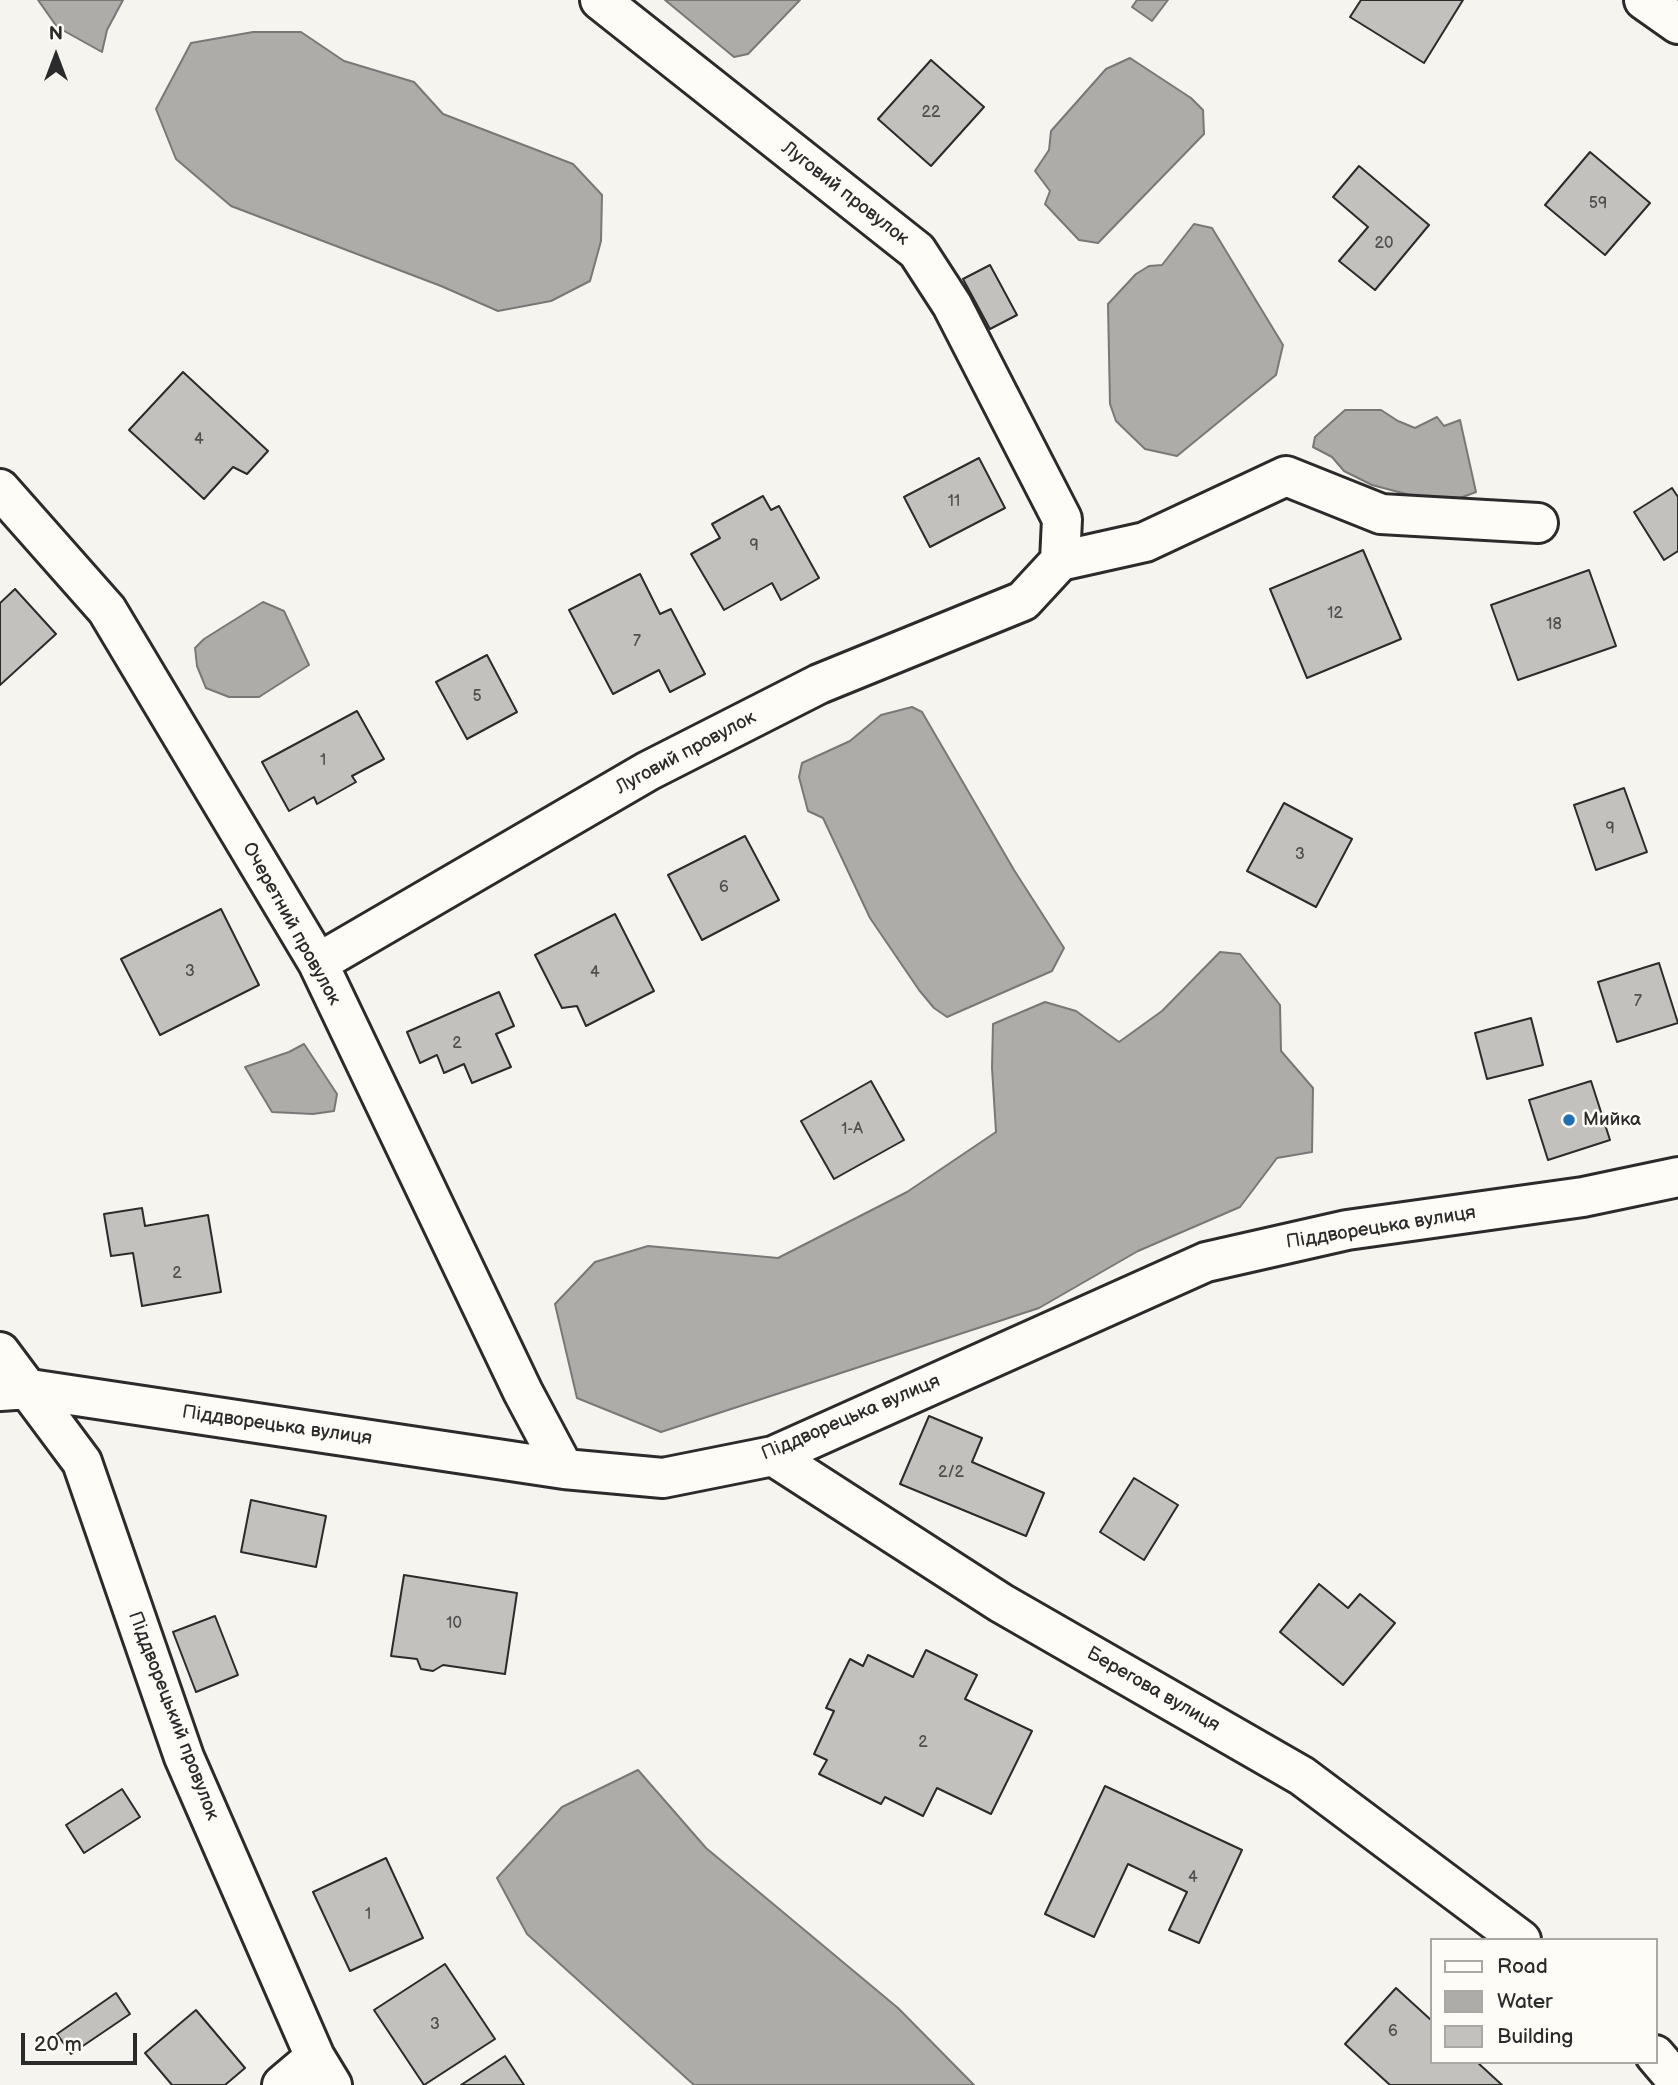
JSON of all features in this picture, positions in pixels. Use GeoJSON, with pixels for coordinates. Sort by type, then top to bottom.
{"type":"FeatureCollection","features":[{"type":"Feature","properties":{"kind":"street","name":"Луговий провулок"},"geometry":{"type":"LineString","coordinates":[[318,963],[648,771],[819,684],[1023,601],[1060,561],[1062,519],[952,305],[917,251],[600,0]]}},
{"type":"Feature","properties":{"kind":"street"},"geometry":{"type":"LineString","coordinates":[[1644,0],[1678,24]]}},
{"type":"Feature","properties":{"kind":"street"},"geometry":{"type":"LineString","coordinates":[[1060,561],[1144,542],[1286,476],[1381,514],[1538,523]]}},
{"type":"Feature","properties":{"kind":"street","name":"Очеретний провулок"},"geometry":{"type":"LineString","coordinates":[[0,489],[107,610],[318,963],[523,1392],[564,1469]]}},
{"type":"Feature","properties":{"kind":"street","name":"Піддворецька вулиця"},"geometry":{"type":"LineString","coordinates":[[15,1390],[564,1469],[663,1478],[774,1456],[1206,1262],[1347,1230],[1583,1198],[1678,1177]]}},
{"type":"Feature","properties":{"kind":"street","name":"Піддворецький провулок"},"geometry":{"type":"LineString","coordinates":[[0,1352],[15,1390],[82,1462],[184,1757],[323,2071]]}},
{"type":"Feature","properties":{"kind":"street","name":"Берегова вулиця"},"geometry":{"type":"LineString","coordinates":[[774,1456],[1001,1603],[1302,1776],[1518,1938]]}},
{"type":"Feature","properties":{"kind":"street"},"geometry":{"type":"LineString","coordinates":[[1657,2057],[1678,2082]]}},
{"type":"Feature","properties":{"kind":"street"},"geometry":{"type":"LineString","coordinates":[[282,2085],[323,2071]]}},
{"type":"Feature","properties":{"kind":"water"},"geometry":{"type":"Polygon","coordinates":[[[38,0],[123,0],[107,30],[102,52],[57,27],[38,0]]]}},
{"type":"Feature","properties":{"kind":"water"},"geometry":{"type":"Polygon","coordinates":[[[665,0],[800,0],[748,54],[734,57],[665,0]]]}},
{"type":"Feature","properties":{"kind":"water"},"geometry":{"type":"Polygon","coordinates":[[[1137,0],[1168,0],[1152,21],[1132,7],[1137,0]]]}},
{"type":"Feature","properties":{"kind":"water"},"geometry":{"type":"Polygon","coordinates":[[[253,32],[301,32],[344,61],[414,82],[443,114],[573,164],[602,195],[601,241],[590,281],[551,301],[498,311],[441,286],[231,206],[176,159],[156,109],[191,43],[253,32]]]}},
{"type":"Feature","properties":{"kind":"water"},"geometry":{"type":"Polygon","coordinates":[[[1130,58],[1191,98],[1203,110],[1204,134],[1098,243],[1079,240],[1045,204],[1050,191],[1035,171],[1049,150],[1051,131],[1106,69],[1130,58]]]}},
{"type":"Feature","properties":{"kind":"water"},"geometry":{"type":"Polygon","coordinates":[[[1194,224],[1212,228],[1283,345],[1276,375],[1177,456],[1145,449],[1116,421],[1110,404],[1108,304],[1136,274],[1149,266],[1162,265],[1194,224]]]}},
{"type":"Feature","properties":{"kind":"water"},"geometry":{"type":"Polygon","coordinates":[[[1345,410],[1381,410],[1415,428],[1437,417],[1444,426],[1460,420],[1476,492],[1444,504],[1372,485],[1344,471],[1332,457],[1313,447],[1315,437],[1345,410]]]}},
{"type":"Feature","properties":{"kind":"water"},"geometry":{"type":"Polygon","coordinates":[[[263,602],[284,611],[309,665],[259,697],[229,697],[206,688],[197,666],[195,648],[204,639],[263,602]]]}},
{"type":"Feature","properties":{"kind":"water"},"geometry":{"type":"Polygon","coordinates":[[[912,707],[922,712],[1014,870],[1064,948],[1052,971],[947,1017],[934,1008],[919,990],[870,918],[823,818],[808,811],[799,777],[802,763],[850,741],[881,715],[912,707]]]}},
{"type":"Feature","properties":{"kind":"water"},"geometry":{"type":"Polygon","coordinates":[[[1220,952],[1240,954],[1280,1005],[1281,1051],[1313,1088],[1312,1152],[1277,1158],[1240,1207],[1138,1251],[1039,1308],[661,1432],[577,1398],[555,1304],[595,1262],[648,1246],[778,1258],[907,1192],[996,1132],[992,1068],[993,1024],[1045,1002],[1076,1011],[1119,1042],[1162,1011],[1220,952]]]}},
{"type":"Feature","properties":{"kind":"water"},"geometry":{"type":"Polygon","coordinates":[[[304,1044],[337,1094],[334,1111],[313,1114],[272,1112],[245,1067],[304,1044]]]}},
{"type":"Feature","properties":{"kind":"water"},"geometry":{"type":"Polygon","coordinates":[[[638,1770],[706,1848],[898,2008],[974,2085],[694,2085],[527,1934],[497,1878],[562,1807],[638,1770]]]}},
{"type":"Feature","properties":{"kind":"building"},"geometry":{"type":"Polygon","coordinates":[[[1361,0],[1463,0],[1424,63],[1350,17],[1361,0]]]}},
{"type":"Feature","properties":{"kind":"building"},"geometry":{"type":"Polygon","coordinates":[[[931,60],[984,107],[931,166],[878,119],[931,60]]]}},
{"type":"Feature","properties":{"kind":"building"},"geometry":{"type":"Polygon","coordinates":[[[1590,152],[1650,203],[1605,255],[1545,205],[1590,152]]]}},
{"type":"Feature","properties":{"kind":"building"},"geometry":{"type":"Polygon","coordinates":[[[1359,166],[1429,225],[1375,290],[1339,261],[1368,227],[1333,197],[1359,166]]]}},
{"type":"Feature","properties":{"kind":"building"},"geometry":{"type":"Polygon","coordinates":[[[990,265],[1017,315],[990,329],[963,279],[990,265]]]}},
{"type":"Feature","properties":{"kind":"building"},"geometry":{"type":"Polygon","coordinates":[[[183,372],[268,451],[247,474],[233,467],[204,499],[129,430],[183,372]]]}},
{"type":"Feature","properties":{"kind":"building"},"geometry":{"type":"Polygon","coordinates":[[[979,458],[1005,508],[930,547],[904,497],[979,458]]]}},
{"type":"Feature","properties":{"kind":"building"},"geometry":{"type":"Polygon","coordinates":[[[1672,488],[1678,497],[1678,551],[1664,560],[1634,512],[1672,488]]]}},
{"type":"Feature","properties":{"kind":"building"},"geometry":{"type":"Polygon","coordinates":[[[763,496],[771,510],[779,506],[819,578],[781,600],[772,583],[724,610],[691,554],[720,538],[712,524],[763,496]]]}},
{"type":"Feature","properties":{"kind":"building"},"geometry":{"type":"Polygon","coordinates":[[[1363,550],[1401,639],[1307,678],[1270,589],[1363,550]]]}},
{"type":"Feature","properties":{"kind":"building"},"geometry":{"type":"Polygon","coordinates":[[[1589,570],[1616,646],[1518,680],[1491,605],[1589,570]]]}},
{"type":"Feature","properties":{"kind":"building"},"geometry":{"type":"Polygon","coordinates":[[[640,574],[660,614],[671,609],[705,674],[670,692],[659,670],[613,694],[569,610],[640,574]]]}},
{"type":"Feature","properties":{"kind":"building"},"geometry":{"type":"Polygon","coordinates":[[[15,589],[56,634],[0,685],[0,603],[15,589]]]}},
{"type":"Feature","properties":{"kind":"building"},"geometry":{"type":"Polygon","coordinates":[[[487,655],[517,712],[467,739],[436,682],[487,655]]]}},
{"type":"Feature","properties":{"kind":"building"},"geometry":{"type":"Polygon","coordinates":[[[357,711],[384,759],[352,776],[356,782],[317,804],[314,797],[289,811],[262,762],[357,711]]]}},
{"type":"Feature","properties":{"kind":"building"},"geometry":{"type":"Polygon","coordinates":[[[1624,788],[1647,852],[1596,870],[1574,805],[1624,788]]]}},
{"type":"Feature","properties":{"kind":"building"},"geometry":{"type":"Polygon","coordinates":[[[1284,803],[1352,839],[1316,907],[1247,871],[1284,803]]]}},
{"type":"Feature","properties":{"kind":"building"},"geometry":{"type":"Polygon","coordinates":[[[745,836],[779,900],[702,940],[668,875],[745,836]]]}},
{"type":"Feature","properties":{"kind":"building"},"geometry":{"type":"Polygon","coordinates":[[[221,909],[259,985],[160,1035],[121,959],[221,909]]]}},
{"type":"Feature","properties":{"kind":"building"},"geometry":{"type":"Polygon","coordinates":[[[615,914],[654,991],[586,1026],[577,1006],[562,1008],[535,955],[615,914]]]}},
{"type":"Feature","properties":{"kind":"building"},"geometry":{"type":"Polygon","coordinates":[[[1659,963],[1678,1023],[1617,1042],[1598,982],[1659,963]]]}},
{"type":"Feature","properties":{"kind":"building"},"geometry":{"type":"Polygon","coordinates":[[[499,992],[514,1026],[496,1034],[511,1067],[472,1083],[464,1064],[444,1073],[437,1055],[420,1063],[407,1032],[499,992]]]}},
{"type":"Feature","properties":{"kind":"building"},"geometry":{"type":"Polygon","coordinates":[[[1531,1018],[1543,1065],[1487,1079],[1475,1033],[1531,1018]]]}},
{"type":"Feature","properties":{"kind":"building"},"geometry":{"type":"Polygon","coordinates":[[[871,1081],[904,1140],[834,1179],[801,1121],[871,1081]]]}},
{"type":"Feature","properties":{"kind":"building","name":"Мийка"},"geometry":{"type":"Polygon","coordinates":[[[1591,1081],[1610,1140],[1548,1160],[1529,1100],[1591,1081]]]}},
{"type":"Feature","properties":{"kind":"building"},"geometry":{"type":"Polygon","coordinates":[[[142,1208],[145,1226],[208,1215],[221,1292],[142,1306],[133,1253],[111,1256],[104,1214],[142,1208]]]}},
{"type":"Feature","properties":{"kind":"building"},"geometry":{"type":"Polygon","coordinates":[[[929,1416],[982,1438],[972,1462],[1044,1493],[1026,1536],[900,1484],[929,1416]]]}},
{"type":"Feature","properties":{"kind":"building"},"geometry":{"type":"Polygon","coordinates":[[[1134,1478],[1178,1505],[1144,1560],[1100,1532],[1134,1478]]]}},
{"type":"Feature","properties":{"kind":"building"},"geometry":{"type":"Polygon","coordinates":[[[251,1500],[326,1516],[316,1567],[241,1552],[251,1500]]]}},
{"type":"Feature","properties":{"kind":"building"},"geometry":{"type":"Polygon","coordinates":[[[404,1575],[517,1593],[505,1674],[443,1665],[433,1671],[421,1669],[417,1659],[391,1656],[404,1575]]]}},
{"type":"Feature","properties":{"kind":"building"},"geometry":{"type":"Polygon","coordinates":[[[1319,1584],[1348,1608],[1360,1594],[1395,1623],[1343,1685],[1280,1632],[1319,1584]]]}},
{"type":"Feature","properties":{"kind":"building"},"geometry":{"type":"Polygon","coordinates":[[[215,1616],[238,1675],[196,1692],[173,1632],[215,1616]]]}},
{"type":"Feature","properties":{"kind":"building"},"geometry":{"type":"Polygon","coordinates":[[[926,1650],[977,1675],[965,1699],[1032,1731],[991,1814],[937,1788],[923,1816],[885,1797],[881,1804],[819,1774],[827,1760],[814,1754],[834,1711],[826,1708],[850,1659],[863,1666],[868,1655],[913,1677],[926,1650]]]}},
{"type":"Feature","properties":{"kind":"building"},"geometry":{"type":"Polygon","coordinates":[[[1105,1786],[1242,1850],[1199,1943],[1169,1930],[1187,1892],[1128,1864],[1094,1937],[1045,1914],[1105,1786]]]}},
{"type":"Feature","properties":{"kind":"building"},"geometry":{"type":"Polygon","coordinates":[[[122,1789],[140,1817],[84,1853],[66,1825],[122,1789]]]}},
{"type":"Feature","properties":{"kind":"building"},"geometry":{"type":"Polygon","coordinates":[[[386,1858],[423,1938],[350,1971],[313,1892],[386,1858]]]}},
{"type":"Feature","properties":{"kind":"building"},"geometry":{"type":"Polygon","coordinates":[[[445,1964],[495,2039],[424,2085],[374,2010],[445,1964]]]}},
{"type":"Feature","properties":{"kind":"building"},"geometry":{"type":"Polygon","coordinates":[[[1396,1988],[1430,2019],[1430,2064],[1479,2064],[1502,2085],[1390,2085],[1345,2044],[1396,1988]]]}},
{"type":"Feature","properties":{"kind":"building"},"geometry":{"type":"Polygon","coordinates":[[[116,1993],[130,2014],[71,2054],[57,2034],[116,1993]]]}},
{"type":"Feature","properties":{"kind":"building"},"geometry":{"type":"Polygon","coordinates":[[[196,2010],[245,2068],[225,2085],[172,2085],[145,2053],[196,2010]]]}},
{"type":"Feature","properties":{"kind":"building"},"geometry":{"type":"Polygon","coordinates":[[[505,2056],[524,2085],[461,2085],[505,2056]]]}},
{"type":"Feature","properties":{"kind":"place","name":"Мийка"},"geometry":{"type":"Point","coordinates":[1569,1120]}}]}
